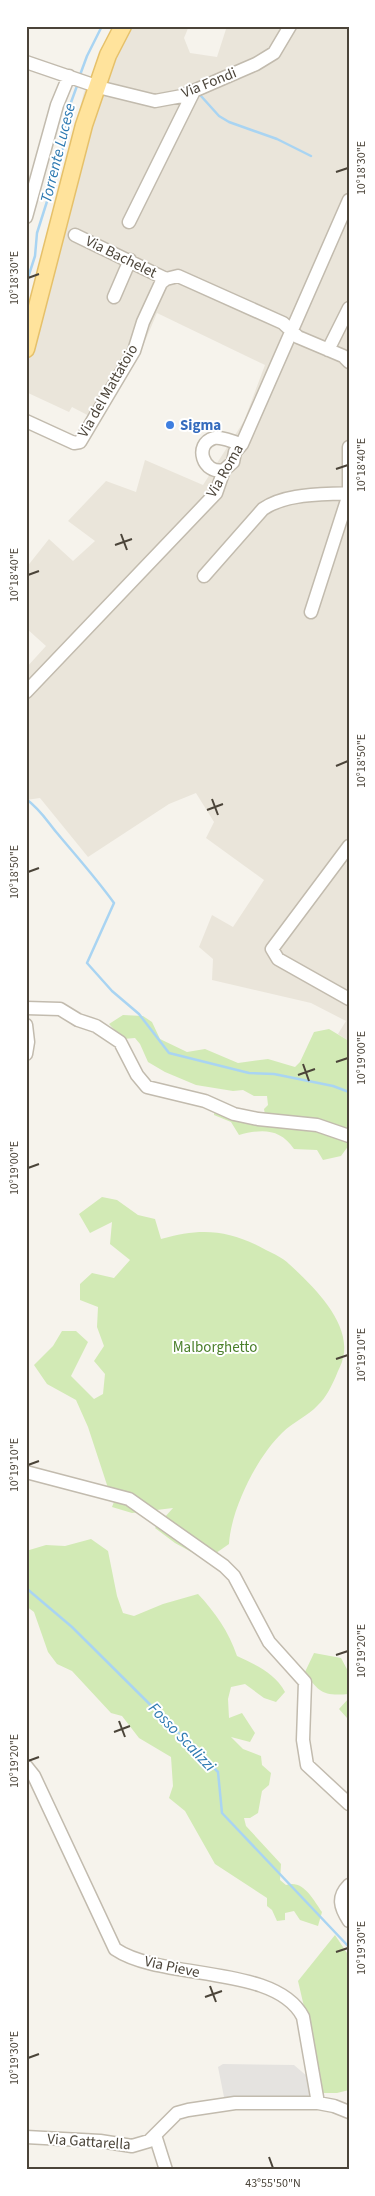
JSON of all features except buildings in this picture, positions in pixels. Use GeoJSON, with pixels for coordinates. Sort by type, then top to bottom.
{"type":"FeatureCollection","features":[{"type":"Feature","properties":{"kind":"main road"},"geometry":{"type":"LineString","coordinates":[[26,350],[94,84],[123,26]]}},
{"type":"Feature","properties":{"kind":"street","name":"Via Fondi"},"geometry":{"type":"LineString","coordinates":[[26,62],[155,101],[182,96],[256,64],[274,53],[290,26]]}},
{"type":"Feature","properties":{"kind":"street"},"geometry":{"type":"LineString","coordinates":[[26,217],[57,105],[69,76]]}},
{"type":"Feature","properties":{"kind":"street"},"geometry":{"type":"LineString","coordinates":[[129,222],[194,91]]}},
{"type":"Feature","properties":{"kind":"street","name":"Via Roma"},"geometry":{"type":"LineString","coordinates":[[26,692],[216,493],[220,474],[233,462],[236,446],[291,330],[349,200]]}},
{"type":"Feature","properties":{"kind":"street","name":"Via Bachelet"},"geometry":{"type":"LineString","coordinates":[[76,235],[166,279]]}},
{"type":"Feature","properties":{"kind":"street"},"geometry":{"type":"LineString","coordinates":[[114,297],[130,260]]}},
{"type":"Feature","properties":{"kind":"street"},"geometry":{"type":"LineString","coordinates":[[166,279],[178,276],[283,323],[298,337],[347,357]]}},
{"type":"Feature","properties":{"kind":"street","name":"Via del Mattatoio"},"geometry":{"type":"LineString","coordinates":[[29,422],[74,443],[80,442],[134,351],[146,316],[161,283],[166,279]]}},
{"type":"Feature","properties":{"kind":"street"},"geometry":{"type":"LineString","coordinates":[[328,350],[349,308]]}},
{"type":"Feature","properties":{"kind":"street","name":"Via Roma"},"geometry":{"type":"LineString","coordinates":[[220,474],[210,469],[203,461],[205,444],[215,438],[226,439],[236,446]]}},
{"type":"Feature","properties":{"kind":"street"},"geometry":{"type":"LineString","coordinates":[[311,612],[349,492],[349,447]]}},
{"type":"Feature","properties":{"kind":"street"},"geometry":{"type":"LineString","coordinates":[[204,576],[271,503],[298,497],[349,492]]}},
{"type":"Feature","properties":{"kind":"street"},"geometry":{"type":"LineString","coordinates":[[349,846],[272,949],[278,959],[349,999]]}},
{"type":"Feature","properties":{"kind":"street"},"geometry":{"type":"LineString","coordinates":[[26,1008],[60,1009],[78,1020],[96,1026],[120,1042],[137,1075],[147,1087],[205,1101],[234,1114],[258,1119],[317,1125],[349,1136]]}},
{"type":"Feature","properties":{"kind":"street"},"geometry":{"type":"LineString","coordinates":[[26,1025],[28,1042],[26,1054]]}},
{"type":"Feature","properties":{"kind":"street"},"geometry":{"type":"LineString","coordinates":[[26,1472],[129,1499],[202,1550],[234,1576],[269,1642],[305,1682],[303,1740],[307,1765],[349,1804]]}},
{"type":"Feature","properties":{"kind":"street","name":"Via Pieve"},"geometry":{"type":"LineString","coordinates":[[26,1766],[34,1776],[115,1949],[125,1956],[160,1965],[258,1984],[272,1990],[292,2004],[299,2010],[306,2029],[318,2103]]}},
{"type":"Feature","properties":{"kind":"street"},"geometry":{"type":"LineString","coordinates":[[349,1885],[342,1892],[340,1902],[349,1921]]}},
{"type":"Feature","properties":{"kind":"street","name":"Via Gattarella"},"geometry":{"type":"LineString","coordinates":[[26,2137],[132,2146],[141,2145],[155,2136],[177,2113],[188,2110],[235,2103],[318,2103]]}},
{"type":"Feature","properties":{"kind":"street"},"geometry":{"type":"LineString","coordinates":[[318,2103],[334,2106],[349,2112]]}},
{"type":"Feature","properties":{"kind":"street"},"geometry":{"type":"LineString","coordinates":[[155,2136],[166,2170]]}},
{"type":"Feature","properties":{"kind":"shaded area"},"geometry":{"type":"Polygon","coordinates":[[[117,26],[189,26],[184,38],[190,53],[217,57],[227,26],[349,26],[349,1041],[338,1034],[346,1021],[311,1003],[212,980],[213,959],[199,947],[212,915],[233,927],[264,880],[206,838],[214,822],[196,793],[169,804],[88,857],[40,798],[26,800],[26,668],[46,646],[26,628],[26,568],[49,539],[73,561],[95,541],[68,521],[106,481],[136,492],[145,460],[203,485],[244,421],[265,365],[157,313],[140,353],[97,420],[72,407],[69,412],[26,392],[26,330],[65,166],[84,92],[117,26]]]}},
{"type":"Feature","properties":{"kind":"shaded area"},"geometry":{"type":"Polygon","coordinates":[[[223,2064],[294,2065],[308,2077],[313,2096],[224,2097],[218,2067],[223,2064]]]}},
{"type":"Feature","properties":{"kind":"green space"},"geometry":{"type":"Polygon","coordinates":[[[123,1015],[143,1016],[152,1022],[160,1039],[187,1052],[205,1049],[238,1063],[268,1059],[295,1067],[300,1062],[314,1032],[329,1029],[349,1041],[349,1145],[341,1156],[323,1160],[317,1150],[294,1149],[283,1137],[270,1132],[262,1131],[239,1135],[231,1122],[214,1115],[215,1105],[265,1115],[264,1109],[268,1105],[267,1096],[254,1096],[243,1090],[233,1091],[196,1085],[165,1072],[148,1062],[140,1044],[135,1038],[123,1039],[109,1024],[123,1015]]]}},
{"type":"Feature","properties":{"kind":"green space","name":"Malborghetto"},"geometry":{"type":"Polygon","coordinates":[[[102,1197],[117,1200],[138,1215],[155,1219],[161,1239],[190,1233],[215,1232],[240,1238],[278,1256],[287,1262],[319,1294],[336,1318],[342,1332],[344,1345],[342,1363],[328,1391],[314,1409],[282,1433],[263,1456],[240,1500],[229,1544],[206,1560],[175,1543],[155,1528],[173,1508],[132,1513],[112,1507],[119,1489],[108,1488],[88,1427],[76,1400],[47,1384],[34,1365],[53,1346],[62,1331],[76,1331],[88,1342],[71,1376],[94,1399],[103,1394],[105,1374],[94,1361],[104,1346],[97,1327],[98,1307],[80,1300],[80,1284],[92,1273],[114,1278],[130,1260],[110,1244],[112,1222],[90,1233],[79,1214],[102,1197]]]}},
{"type":"Feature","properties":{"kind":"green space"},"geometry":{"type":"Polygon","coordinates":[[[91,1539],[108,1551],[117,1596],[123,1613],[134,1616],[163,1604],[198,1594],[221,1623],[237,1656],[258,1666],[281,1685],[285,1692],[276,1702],[264,1698],[245,1684],[231,1687],[228,1699],[229,1718],[242,1713],[255,1733],[250,1742],[231,1737],[243,1749],[261,1756],[262,1765],[271,1773],[269,1785],[262,1791],[258,1813],[250,1818],[244,1818],[246,1826],[281,1864],[280,1880],[286,1885],[292,1884],[302,1887],[315,1901],[322,1912],[318,1926],[300,1920],[294,1911],[285,1913],[285,1920],[277,1921],[272,1910],[267,1906],[267,1898],[215,1864],[185,1811],[169,1798],[173,1786],[171,1757],[139,1738],[122,1716],[111,1713],[72,1671],[57,1664],[48,1652],[34,1612],[26,1606],[26,1551],[46,1545],[65,1546],[91,1539]]]}},
{"type":"Feature","properties":{"kind":"green space"},"geometry":{"type":"Polygon","coordinates":[[[314,1653],[341,1658],[349,1673],[349,1694],[322,1692],[314,1685],[305,1672],[314,1653]]]}},
{"type":"Feature","properties":{"kind":"green space"},"geometry":{"type":"Polygon","coordinates":[[[349,1698],[349,1730],[347,1718],[339,1709],[349,1698]]]}},
{"type":"Feature","properties":{"kind":"green space"},"geometry":{"type":"Polygon","coordinates":[[[335,1935],[349,1956],[349,2090],[337,2093],[319,2093],[309,2028],[298,1981],[335,1935]]]}},
{"type":"Feature","properties":{"kind":"waterway","name":"Torrente Lucese"},"geometry":{"type":"LineString","coordinates":[[80,75],[102,26]]}},
{"type":"Feature","properties":{"kind":"waterway","name":"Torrente Lucese"},"geometry":{"type":"LineString","coordinates":[[26,284],[35,256],[37,233],[62,154],[69,108],[78,83]]}},
{"type":"Feature","properties":{"kind":"waterway"},"geometry":{"type":"LineString","coordinates":[[201,96],[219,116],[229,122],[277,139],[311,156]]}},
{"type":"Feature","properties":{"kind":"waterway"},"geometry":{"type":"LineString","coordinates":[[26,799],[43,815],[114,903],[87,963],[112,991],[139,1014],[169,1053],[249,1073],[274,1074],[333,1086],[349,1092]]}},
{"type":"Feature","properties":{"kind":"waterway","name":"Fosso Scalizzi"},"geometry":{"type":"LineString","coordinates":[[26,1588],[72,1627],[218,1772],[222,1813],[349,1947]]}},
{"type":"Feature","properties":{"kind":"place","name":"Sigma"},"geometry":{"type":"Point","coordinates":[170,425]}}]}
